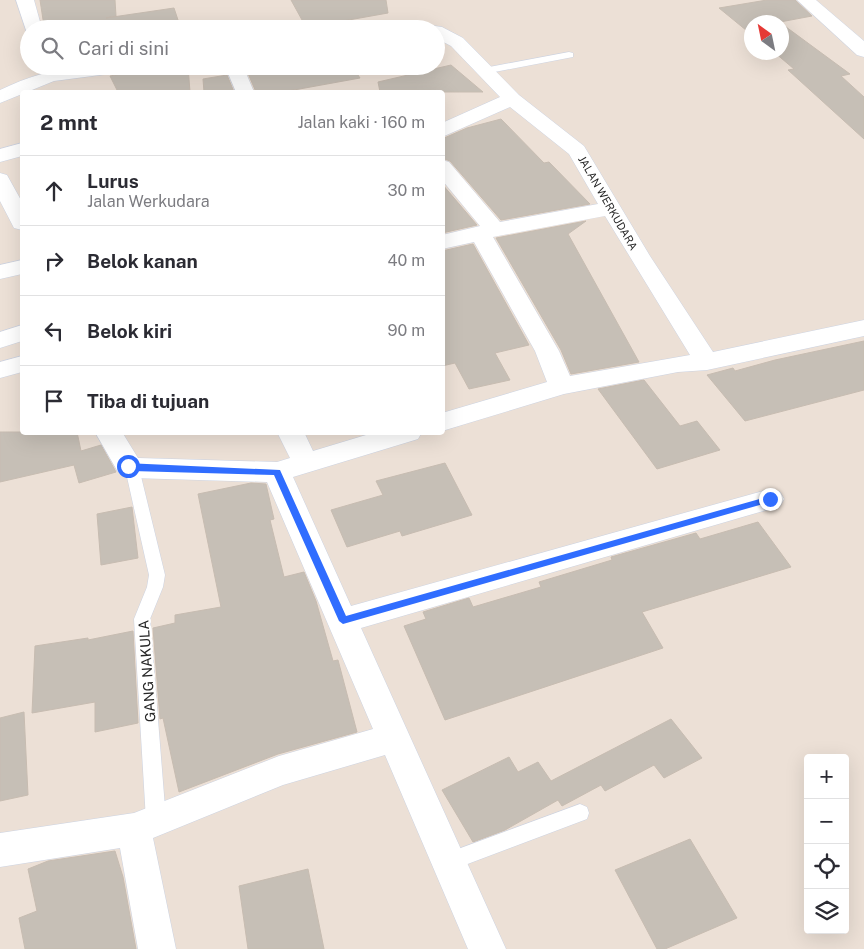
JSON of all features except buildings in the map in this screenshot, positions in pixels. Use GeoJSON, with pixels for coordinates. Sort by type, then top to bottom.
{"type":"FeatureCollection","features":[{"type":"Feature","properties":{"kind":"street"},"geometry":{"type":"LineString","coordinates":[[25,0],[31,20]]}},
{"type":"Feature","properties":{"kind":"street"},"geometry":{"type":"LineString","coordinates":[[806,0],[864,51]]}},
{"type":"Feature","properties":{"kind":"street","name":"JALAN WERKUDARA"},"geometry":{"type":"LineString","coordinates":[[445,36],[457,42],[512,99],[577,150],[639,256],[706,362]]}},
{"type":"Feature","properties":{"kind":"street"},"geometry":{"type":"LineString","coordinates":[[0,97],[43,75]]}},
{"type":"Feature","properties":{"kind":"street"},"geometry":{"type":"LineString","coordinates":[[238,75],[244,90]]}},
{"type":"Feature","properties":{"kind":"street"},"geometry":{"type":"LineString","coordinates":[[445,130],[512,99]]}},
{"type":"Feature","properties":{"kind":"street"},"geometry":{"type":"LineString","coordinates":[[0,156],[20,150]]}},
{"type":"Feature","properties":{"kind":"street"},"geometry":{"type":"LineString","coordinates":[[446,175],[487,231],[547,351],[562,386]]}},
{"type":"Feature","properties":{"kind":"street"},"geometry":{"type":"LineString","coordinates":[[1,182],[20,219]]}},
{"type":"Feature","properties":{"kind":"street"},"geometry":{"type":"LineString","coordinates":[[445,241],[487,231],[612,208]]}},
{"type":"Feature","properties":{"kind":"street"},"geometry":{"type":"LineString","coordinates":[[0,272],[20,267]]}},
{"type":"Feature","properties":{"kind":"street"},"geometry":{"type":"LineString","coordinates":[[445,421],[562,386],[678,364],[706,362],[864,328]]}},
{"type":"Feature","properties":{"kind":"street"},"geometry":{"type":"LineString","coordinates":[[0,340],[20,334]]}},
{"type":"Feature","properties":{"kind":"street"},"geometry":{"type":"LineString","coordinates":[[0,370],[20,365]]}},
{"type":"Feature","properties":{"kind":"street"},"geometry":{"type":"LineString","coordinates":[[110,435],[128,466],[132,468],[292,467],[394,435]]}},
{"type":"Feature","properties":{"kind":"street"},"geometry":{"type":"LineString","coordinates":[[290,435],[292,467],[343,621],[487,949]]}},
{"type":"Feature","properties":{"kind":"street"},"geometry":{"type":"LineString","coordinates":[[343,621],[770,499]]}},
{"type":"Feature","properties":{"kind":"street"},"geometry":{"type":"LineString","coordinates":[[0,850],[145,824],[279,771],[395,737]]}},
{"type":"Feature","properties":{"kind":"street"},"geometry":{"type":"LineString","coordinates":[[145,824],[157,949]]}},
{"type":"Feature","properties":{"kind":"lane"},"geometry":{"type":"LineString","coordinates":[[484,71],[569,55]]}},
{"type":"Feature","properties":{"kind":"lane","name":"GANG NAKULA"},"geometry":{"type":"LineString","coordinates":[[132,468],[157,574],[154,592],[142,614],[145,824]]}},
{"type":"Feature","properties":{"kind":"lane"},"geometry":{"type":"LineString","coordinates":[[449,862],[580,813]]}},
{"type":"Feature","properties":{"kind":"route"},"geometry":{"type":"LineString","coordinates":[[128,466],[132,468],[277,472],[343,621],[770,499]]}}]}
